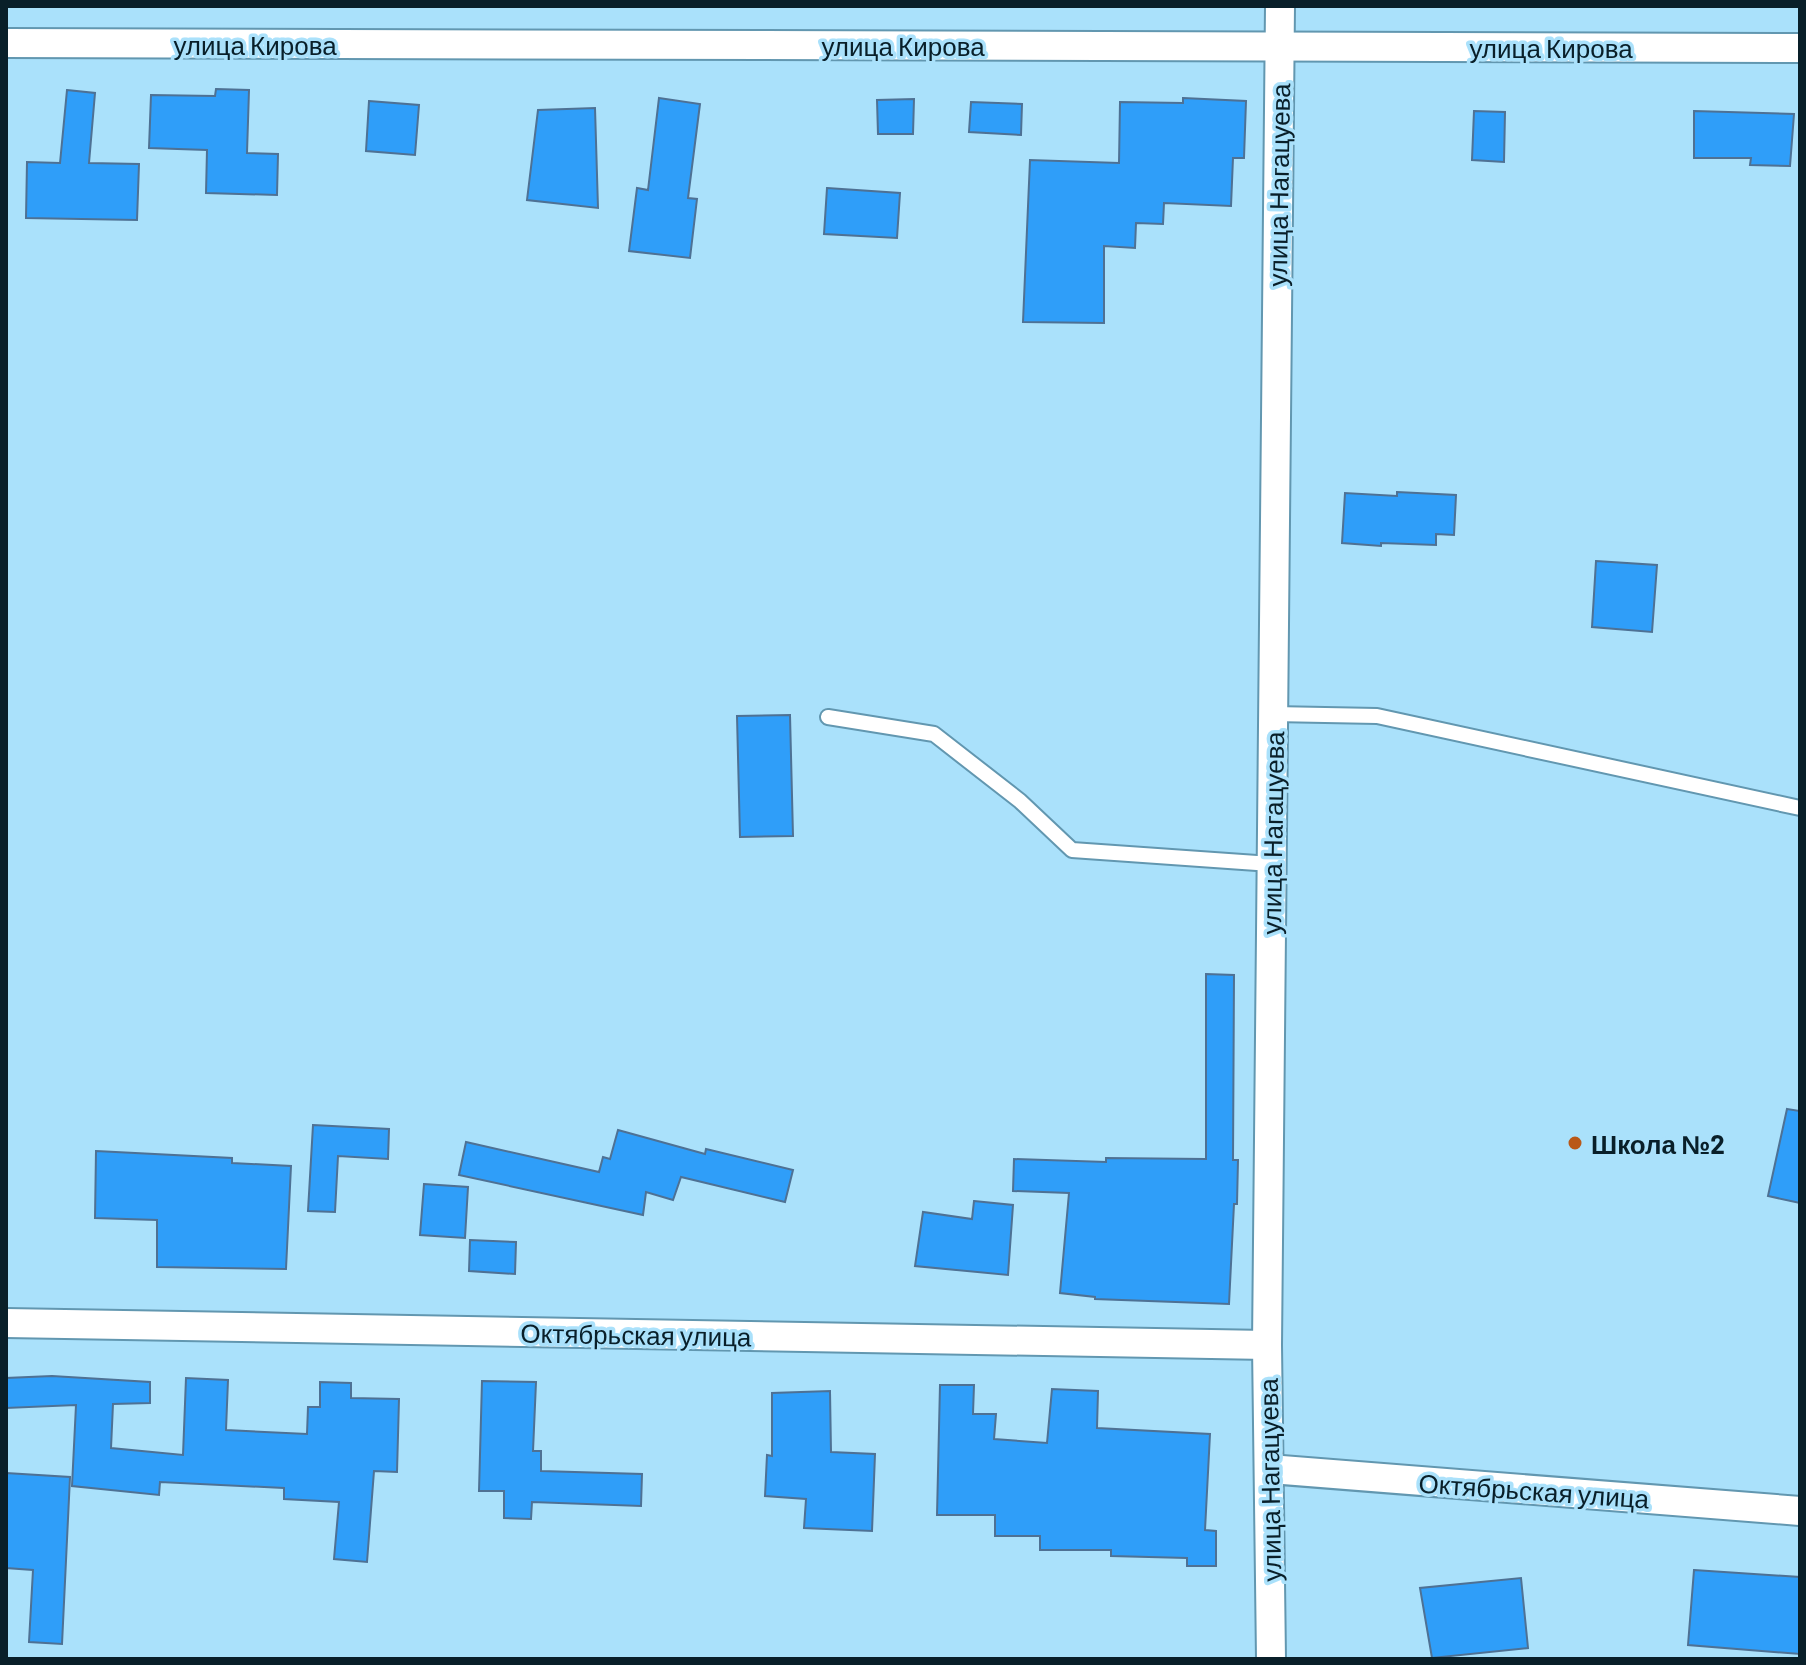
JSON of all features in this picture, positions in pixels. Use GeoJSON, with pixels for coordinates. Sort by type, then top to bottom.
{"type":"FeatureCollection","features":[{"type":"Feature","properties":{"kind":"street","name":"улица Нагацуева"},"geometry":{"type":"LineString","coordinates":[[1271,1659],[1267,1345],[1280,6]]}},
{"type":"Feature","properties":{"kind":"street","name":"улица Кирова"},"geometry":{"type":"LineString","coordinates":[[6,43],[1800,48]]}},
{"type":"Feature","properties":{"kind":"street","name":"Октябрьская улица"},"geometry":{"type":"LineString","coordinates":[[6,1323],[1267,1345]]}},
{"type":"Feature","properties":{"kind":"street","name":"Октябрьская улица"},"geometry":{"type":"LineString","coordinates":[[1269,1469],[1800,1511]]}},
{"type":"Feature","properties":{"kind":"lane"},"geometry":{"type":"LineString","coordinates":[[1273,714],[1377,716],[1800,808]]}},
{"type":"Feature","properties":{"kind":"lane"},"geometry":{"type":"LineString","coordinates":[[828,717],[934,734],[1020,801],[1072,850],[1271,864]]}},
{"type":"Feature","properties":{"kind":"building"},"geometry":{"type":"Polygon","coordinates":[[[216,89],[249,90],[247,153],[278,154],[277,195],[206,193],[207,150],[149,148],[151,95],[215,96],[216,89]]]}},
{"type":"Feature","properties":{"kind":"building"},"geometry":{"type":"Polygon","coordinates":[[[67,90],[95,93],[89,163],[139,164],[137,220],[26,218],[27,162],[60,163],[67,90]]]}},
{"type":"Feature","properties":{"kind":"building"},"geometry":{"type":"Polygon","coordinates":[[[659,98],[700,104],[688,198],[697,199],[690,258],[629,251],[637,188],[648,190],[659,98]]]}},
{"type":"Feature","properties":{"kind":"building"},"geometry":{"type":"Polygon","coordinates":[[[1183,98],[1246,101],[1244,158],[1233,158],[1231,206],[1164,203],[1163,224],[1136,223],[1135,248],[1104,246],[1104,323],[1023,322],[1030,160],[1119,163],[1120,102],[1183,103],[1183,98]]]}},
{"type":"Feature","properties":{"kind":"building"},"geometry":{"type":"Polygon","coordinates":[[[914,99],[913,134],[878,134],[877,100],[914,99]]]}},
{"type":"Feature","properties":{"kind":"building"},"geometry":{"type":"Polygon","coordinates":[[[369,101],[419,105],[415,155],[366,151],[369,101]]]}},
{"type":"Feature","properties":{"kind":"building"},"geometry":{"type":"Polygon","coordinates":[[[971,102],[1022,104],[1021,135],[969,132],[971,102]]]}},
{"type":"Feature","properties":{"kind":"building"},"geometry":{"type":"Polygon","coordinates":[[[595,108],[598,208],[527,200],[538,110],[595,108]]]}},
{"type":"Feature","properties":{"kind":"building"},"geometry":{"type":"Polygon","coordinates":[[[1474,111],[1505,112],[1504,162],[1472,160],[1474,111]]]}},
{"type":"Feature","properties":{"kind":"building"},"geometry":{"type":"Polygon","coordinates":[[[1694,111],[1794,114],[1790,166],[1750,165],[1751,158],[1694,158],[1694,111]]]}},
{"type":"Feature","properties":{"kind":"building"},"geometry":{"type":"Polygon","coordinates":[[[827,188],[900,193],[897,238],[824,234],[827,188]]]}},
{"type":"Feature","properties":{"kind":"building"},"geometry":{"type":"Polygon","coordinates":[[[1397,492],[1456,495],[1454,535],[1436,534],[1436,545],[1342,543],[1345,493],[1397,496],[1397,492]]]}},
{"type":"Feature","properties":{"kind":"building"},"geometry":{"type":"Polygon","coordinates":[[[1596,561],[1657,565],[1652,632],[1592,627],[1596,561]]]}},
{"type":"Feature","properties":{"kind":"building"},"geometry":{"type":"Polygon","coordinates":[[[790,715],[793,836],[740,837],[737,716],[790,715]]]}},
{"type":"Feature","properties":{"kind":"building"},"geometry":{"type":"Polygon","coordinates":[[[1206,974],[1234,975],[1233,1160],[1238,1160],[1229,1304],[1095,1299],[1060,1293],[1069,1193],[1013,1191],[1014,1159],[1106,1162],[1106,1158],[1206,1159],[1206,974]]]}},
{"type":"Feature","properties":{"kind":"building"},"geometry":{"type":"Polygon","coordinates":[[[1787,1109],[1800,1111],[1800,1203],[1768,1196],[1787,1109]]]}},
{"type":"Feature","properties":{"kind":"building"},"geometry":{"type":"Polygon","coordinates":[[[313,1125],[389,1129],[388,1159],[338,1156],[335,1212],[308,1211],[313,1125]]]}},
{"type":"Feature","properties":{"kind":"building"},"geometry":{"type":"Polygon","coordinates":[[[618,1130],[705,1154],[706,1149],[793,1170],[785,1202],[681,1177],[673,1200],[646,1192],[643,1215],[459,1175],[466,1142],[599,1172],[603,1157],[610,1159],[618,1130]]]}},
{"type":"Feature","properties":{"kind":"building"},"geometry":{"type":"Polygon","coordinates":[[[96,1151],[232,1158],[232,1163],[291,1166],[286,1269],[157,1267],[157,1220],[95,1218],[96,1151]]]}},
{"type":"Feature","properties":{"kind":"building"},"geometry":{"type":"Polygon","coordinates":[[[424,1184],[468,1187],[465,1238],[420,1235],[424,1184]]]}},
{"type":"Feature","properties":{"kind":"building"},"geometry":{"type":"Polygon","coordinates":[[[974,1201],[1013,1205],[1008,1275],[915,1266],[923,1212],[972,1219],[974,1201]]]}},
{"type":"Feature","properties":{"kind":"building"},"geometry":{"type":"Polygon","coordinates":[[[470,1240],[516,1242],[515,1274],[469,1271],[470,1240]]]}},
{"type":"Feature","properties":{"kind":"building"},"geometry":{"type":"Polygon","coordinates":[[[52,1376],[150,1382],[150,1403],[113,1404],[111,1448],[183,1455],[186,1378],[228,1380],[226,1430],[307,1434],[308,1407],[320,1407],[320,1382],[351,1383],[351,1398],[399,1399],[397,1472],[374,1471],[367,1562],[334,1559],[339,1502],[284,1499],[284,1488],[160,1482],[159,1495],[72,1486],[76,1405],[6,1408],[6,1378],[52,1376]]]}},
{"type":"Feature","properties":{"kind":"building"},"geometry":{"type":"Polygon","coordinates":[[[482,1381],[536,1382],[533,1451],[541,1451],[541,1471],[642,1474],[641,1506],[532,1502],[531,1519],[504,1518],[504,1491],[479,1491],[482,1381]]]}},
{"type":"Feature","properties":{"kind":"building"},"geometry":{"type":"Polygon","coordinates":[[[940,1385],[974,1385],[973,1414],[996,1414],[994,1439],[1047,1443],[1052,1389],[1098,1391],[1097,1428],[1210,1434],[1205,1530],[1216,1531],[1216,1566],[1187,1566],[1187,1558],[1111,1556],[1111,1550],[1040,1550],[1040,1536],[995,1536],[995,1515],[937,1515],[940,1385]]]}},
{"type":"Feature","properties":{"kind":"building"},"geometry":{"type":"Polygon","coordinates":[[[830,1391],[831,1452],[875,1454],[872,1531],[804,1528],[806,1499],[765,1496],[767,1455],[772,1456],[772,1393],[830,1391]]]}},
{"type":"Feature","properties":{"kind":"building"},"geometry":{"type":"Polygon","coordinates":[[[6,1473],[70,1477],[62,1644],[29,1642],[33,1570],[6,1568],[6,1473]]]}},
{"type":"Feature","properties":{"kind":"building"},"geometry":{"type":"Polygon","coordinates":[[[1694,1570],[1800,1577],[1800,1654],[1688,1645],[1694,1570]]]}},
{"type":"Feature","properties":{"kind":"building"},"geometry":{"type":"Polygon","coordinates":[[[1521,1578],[1528,1648],[1432,1658],[1420,1588],[1521,1578]]]}},
{"type":"Feature","properties":{"kind":"place","name":"Школа №2"},"geometry":{"type":"Point","coordinates":[1575,1143]}}]}
